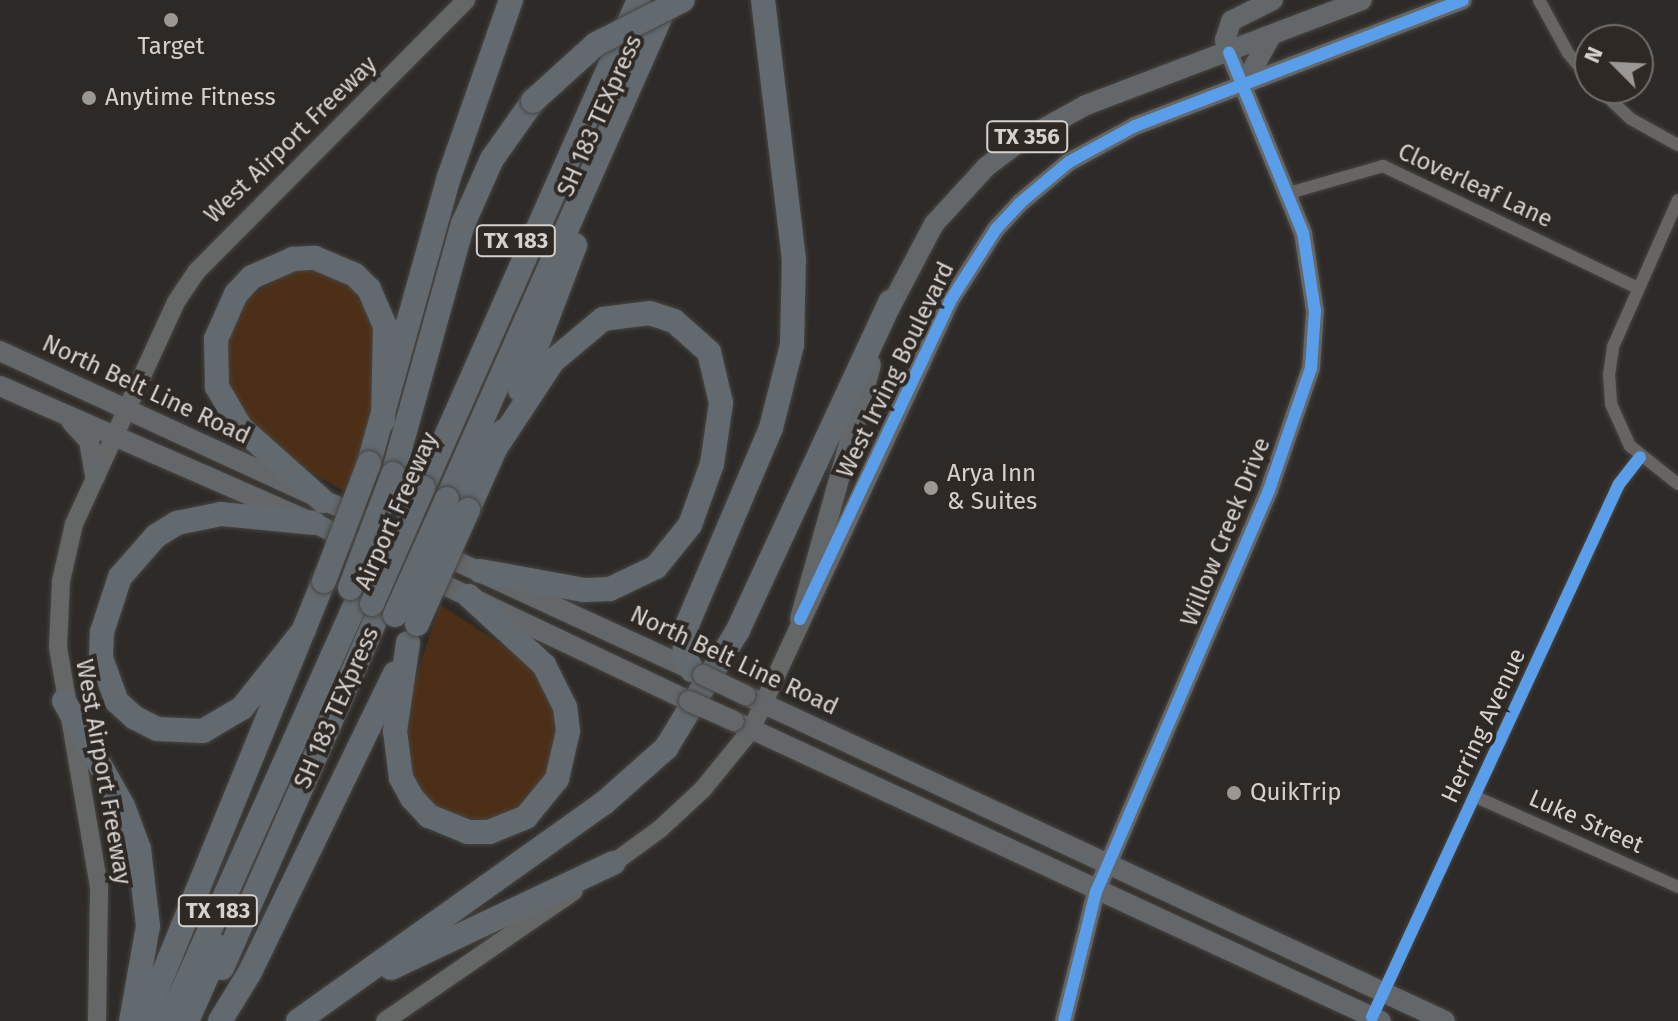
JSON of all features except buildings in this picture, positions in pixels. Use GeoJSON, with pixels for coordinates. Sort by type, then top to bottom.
{"type":"FeatureCollection","features":[{"type":"Feature","properties":{"kind":"highway"},"geometry":{"type":"LineString","coordinates":[[144,1021],[369,463],[449,177],[511,0]]}},
{"type":"Feature","properties":{"kind":"highway","name":"Airport Freeway"},"geometry":{"type":"LineString","coordinates":[[219,1021],[622,0]]}},
{"type":"Feature","properties":{"kind":"highway","name":"SH 183 TEXpress"},"geometry":{"type":"LineString","coordinates":[[429,491],[639,0]]}},
{"type":"Feature","properties":{"kind":"highway","name":"SH 183 TEXpress"},"geometry":{"type":"LineString","coordinates":[[429,491],[651,0]]}},
{"type":"Feature","properties":{"kind":"highway","name":"Airport Freeway"},"geometry":{"type":"LineString","coordinates":[[429,491],[601,150],[668,0]]}},
{"type":"Feature","properties":{"kind":"highway"},"geometry":{"type":"LineString","coordinates":[[469,596],[544,665],[565,707],[568,731],[557,779],[526,817],[489,832],[468,832],[429,816],[412,798],[401,778],[383,612],[429,491],[463,224],[492,159],[533,101],[596,44],[683,0]]}},
{"type":"Feature","properties":{"kind":"highway"},"geometry":{"type":"LineString","coordinates":[[697,672],[684,655],[687,625],[771,428],[792,345],[794,260],[763,0]]}},
{"type":"Feature","properties":{"kind":"highway"},"geometry":{"type":"LineString","coordinates":[[497,446],[580,232],[601,150]]}},
{"type":"Feature","properties":{"kind":"highway"},"geometry":{"type":"LineString","coordinates":[[318,512],[241,428],[217,387],[216,339],[223,316],[252,277],[273,265],[315,258],[355,275],[369,289],[385,326],[383,421]]}},
{"type":"Feature","properties":{"kind":"highway"},"geometry":{"type":"LineString","coordinates":[[298,1021],[604,803],[666,748],[731,643],[890,302]]}},
{"type":"Feature","properties":{"kind":"highway"},"geometry":{"type":"LineString","coordinates":[[429,491],[497,446],[553,361],[603,319],[650,313],[674,321],[709,352],[721,403],[712,464],[690,525],[656,567],[610,589],[584,590],[480,571]]}},
{"type":"Feature","properties":{"kind":"highway"},"geometry":{"type":"LineString","coordinates":[[304,630],[242,708],[203,731],[157,729],[135,718],[117,702],[101,658],[102,632],[120,577],[156,536],[177,523],[221,514],[318,512]]}},
{"type":"Feature","properties":{"kind":"highway","name":"Airport Freeway"},"geometry":{"type":"LineString","coordinates":[[169,1021],[325,672],[383,612]]}},
{"type":"Feature","properties":{"kind":"highway","name":"SH 183 TEXpress"},"geometry":{"type":"LineString","coordinates":[[187,1021],[383,612]]}},
{"type":"Feature","properties":{"kind":"highway","name":"SH 183 TEXpress"},"geometry":{"type":"LineString","coordinates":[[198,1021],[383,612]]}},
{"type":"Feature","properties":{"kind":"highway"},"geometry":{"type":"LineString","coordinates":[[64,701],[123,806],[139,849],[148,926],[131,1021]]}},
{"type":"Feature","properties":{"kind":"highway"},"geometry":{"type":"LineString","coordinates":[[318,1006],[613,863]]}},
{"type":"Feature","properties":{"kind":"main road"},"geometry":{"type":"LineString","coordinates":[[1229,53],[1225,40],[1231,21],[1273,0]]}},
{"type":"Feature","properties":{"kind":"main road","name":"West Irving Boulevard"},"geometry":{"type":"LineString","coordinates":[[800,619],[890,302],[912,257],[958,194],[1019,142],[1086,105],[1362,0]]}},
{"type":"Feature","properties":{"kind":"main road"},"geometry":{"type":"LineString","coordinates":[[1244,84],[1271,36]]}},
{"type":"Feature","properties":{"kind":"main road","name":"North Belt Line Road"},"geometry":{"type":"LineString","coordinates":[[1,352],[126,410],[469,596],[1096,892],[1377,1019]]}},
{"type":"Feature","properties":{"kind":"main road","name":"North Belt Line Road"},"geometry":{"type":"LineString","coordinates":[[0,386],[114,436],[480,571],[1445,1021]]}},
{"type":"Feature","properties":{"kind":"main road"},"geometry":{"type":"LineString","coordinates":[[65,416],[89,441],[95,476]]}},
{"type":"Feature","properties":{"kind":"street","name":"West Airport Freeway"},"geometry":{"type":"LineString","coordinates":[[97,1021],[99,887],[64,701],[58,647],[61,581],[74,524],[176,302],[219,243],[466,0]]}},
{"type":"Feature","properties":{"kind":"street","name":"West Irving Boulevard"},"geometry":{"type":"LineString","coordinates":[[742,726],[800,619],[950,301],[996,229],[1079,156],[1135,126],[1463,0]]}},
{"type":"Feature","properties":{"kind":"street"},"geometry":{"type":"LineString","coordinates":[[1539,0],[1574,60]]}},
{"type":"Feature","properties":{"kind":"street","name":"Willow Creek Drive"},"geometry":{"type":"LineString","coordinates":[[1064,1021],[1096,892],[1218,611],[1306,393],[1315,339],[1314,287],[1289,193],[1229,53]]}},
{"type":"Feature","properties":{"kind":"street"},"geometry":{"type":"LineString","coordinates":[[1615,104],[1631,119],[1678,145]]}},
{"type":"Feature","properties":{"kind":"street","name":"Cloverleaf Lane"},"geometry":{"type":"LineString","coordinates":[[1289,193],[1383,166],[1638,288]]}},
{"type":"Feature","properties":{"kind":"street"},"geometry":{"type":"LineString","coordinates":[[1678,200],[1613,347],[1609,374],[1616,421],[1640,457],[1678,484]]}},
{"type":"Feature","properties":{"kind":"street","name":"Herring Avenue"},"geometry":{"type":"LineString","coordinates":[[1377,1019],[1384,993],[1619,484],[1640,457]]}},
{"type":"Feature","properties":{"kind":"street"},"geometry":{"type":"LineString","coordinates":[[385,1021],[660,829],[707,784],[742,726]]}},
{"type":"Feature","properties":{"kind":"street","name":"Luke Street"},"geometry":{"type":"LineString","coordinates":[[1476,797],[1678,887]]}},
{"type":"Feature","properties":{"kind":"shaded area"},"geometry":{"type":"Polygon","coordinates":[[[320,269],[354,286],[373,320],[372,424],[349,494],[268,448],[231,395],[224,363],[227,332],[248,297],[294,270],[320,269]]]}},
{"type":"Feature","properties":{"kind":"shaded area"},"geometry":{"type":"Polygon","coordinates":[[[440,605],[523,658],[543,683],[559,719],[559,748],[536,798],[489,825],[438,815],[411,780],[404,751],[408,700],[440,605]]]}},
{"type":"Feature","properties":{"kind":"cycle path"},"geometry":{"type":"LineString","coordinates":[[800,619],[950,301],[996,229],[1020,203],[1069,162],[1135,126],[1463,0]]}},
{"type":"Feature","properties":{"kind":"cycle path"},"geometry":{"type":"LineString","coordinates":[[1064,1021],[1096,892],[1269,490],[1311,368],[1315,311],[1303,233],[1229,53]]}},
{"type":"Feature","properties":{"kind":"cycle path"},"geometry":{"type":"LineString","coordinates":[[1372,1017],[1619,484],[1640,457]]}},
{"type":"Feature","properties":{"kind":"place","name":"Target"},"geometry":{"type":"Point","coordinates":[171,20]}},
{"type":"Feature","properties":{"kind":"place","name":"Anytime Fitness"},"geometry":{"type":"Point","coordinates":[89,98]}},
{"type":"Feature","properties":{"kind":"place","name":"Arya Inn & Suites"},"geometry":{"type":"Point","coordinates":[931,488]}},
{"type":"Feature","properties":{"kind":"place","name":"QuikTrip"},"geometry":{"type":"Point","coordinates":[1234,793]}}]}
